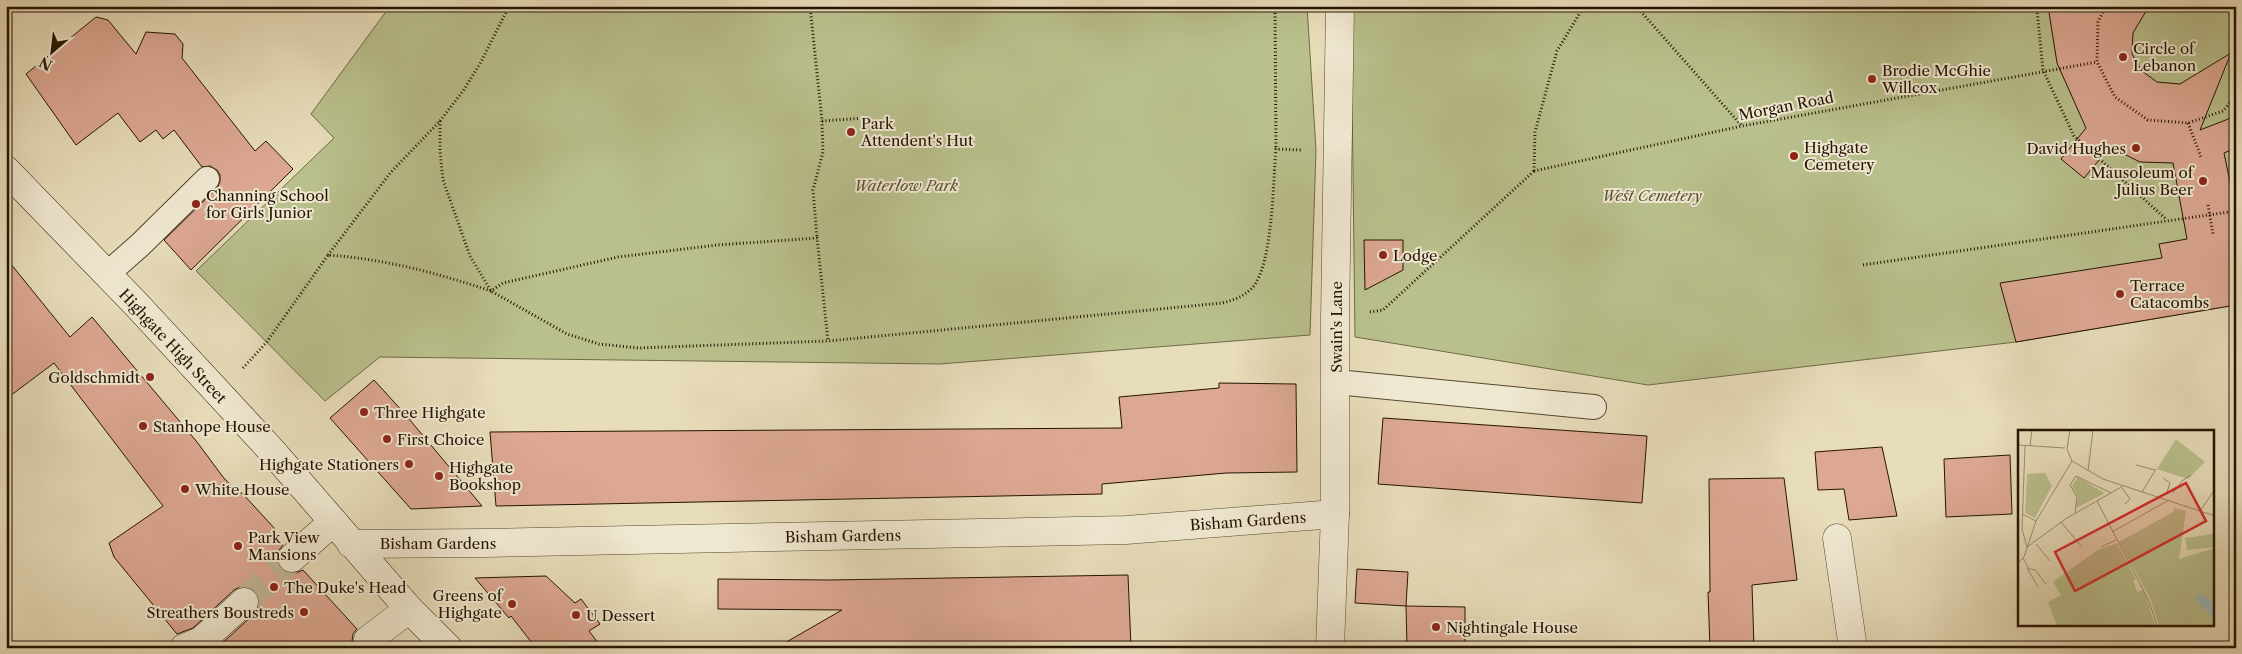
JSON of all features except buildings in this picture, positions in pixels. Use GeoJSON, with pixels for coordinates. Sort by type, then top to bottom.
{"type":"FeatureCollection","features":[{"type":"Feature","properties":{"kind":"street","name":"Swain's Lane"},"geometry":{"type":"LineString","coordinates":[[1330,648],[1335,514],[1335,318],[1340,6]]}},
{"type":"Feature","properties":{"kind":"street","name":"Highgate High Street"},"geometry":{"type":"LineString","coordinates":[[9,180],[134,302],[272,451],[409,609],[448,648]]}},
{"type":"Feature","properties":{"kind":"street","name":"Bisham Gardens"},"geometry":{"type":"LineString","coordinates":[[351,544],[1126,530],[1335,514]]}},
{"type":"Feature","properties":{"kind":"street"},"geometry":{"type":"LineString","coordinates":[[292,558],[333,522]]}},
{"type":"Feature","properties":{"kind":"street"},"geometry":{"type":"LineString","coordinates":[[1837,538],[1853,648]]}},
{"type":"Feature","properties":{"kind":"street"},"geometry":{"type":"LineString","coordinates":[[184,648],[200,641],[244,602]]}},
{"type":"Feature","properties":{"kind":"street"},"geometry":{"type":"LineString","coordinates":[[368,640],[409,609]]}},
{"type":"Feature","properties":{"kind":"lane"},"geometry":{"type":"LineString","coordinates":[[106,275],[140,245],[207,179]]}},
{"type":"Feature","properties":{"kind":"lane"},"geometry":{"type":"LineString","coordinates":[[1336,382],[1594,407]]}},
{"type":"Feature","properties":{"kind":"path"},"geometry":{"type":"LineString","coordinates":[[266,343],[328,255],[391,172],[440,121],[464,91],[481,62],[508,6]]}},
{"type":"Feature","properties":{"kind":"path"},"geometry":{"type":"LineString","coordinates":[[810,6],[822,121],[823,152],[813,190],[828,341]]}},
{"type":"Feature","properties":{"kind":"path"},"geometry":{"type":"LineString","coordinates":[[328,255],[364,258],[401,265],[491,291],[567,334],[599,344],[638,348],[828,341],[1222,303],[1240,298],[1254,286],[1263,268],[1271,219],[1276,149],[1275,6]]}},
{"type":"Feature","properties":{"kind":"path"},"geometry":{"type":"LineString","coordinates":[[1335,318],[1383,310],[1534,171],[1535,132],[1557,50],[1580,11],[1586,6]]}},
{"type":"Feature","properties":{"kind":"path"},"geometry":{"type":"LineString","coordinates":[[1636,6],[1742,126]]}},
{"type":"Feature","properties":{"kind":"path"},"geometry":{"type":"LineString","coordinates":[[2038,6],[2042,70],[2074,136],[2166,220]]}},
{"type":"Feature","properties":{"kind":"path"},"geometry":{"type":"LineString","coordinates":[[2106,6],[2098,22],[2097,62],[2116,97],[2148,120],[2188,124],[2223,111],[2236,96]]}},
{"type":"Feature","properties":{"kind":"path","name":"Morgan Road"},"geometry":{"type":"LineString","coordinates":[[1534,171],[1742,126],[2042,70],[2097,62]]}},
{"type":"Feature","properties":{"kind":"path"},"geometry":{"type":"LineString","coordinates":[[822,121],[864,118]]}},
{"type":"Feature","properties":{"kind":"path"},"geometry":{"type":"LineString","coordinates":[[440,121],[440,151],[443,180],[470,256],[491,291]]}},
{"type":"Feature","properties":{"kind":"path"},"geometry":{"type":"LineString","coordinates":[[2188,124],[2201,157]]}},
{"type":"Feature","properties":{"kind":"path"},"geometry":{"type":"LineString","coordinates":[[1276,149],[1308,150]]}},
{"type":"Feature","properties":{"kind":"path"},"geometry":{"type":"LineString","coordinates":[[2208,205],[2214,234]]}},
{"type":"Feature","properties":{"kind":"path"},"geometry":{"type":"LineString","coordinates":[[1863,265],[2236,211]]}},
{"type":"Feature","properties":{"kind":"path"},"geometry":{"type":"LineString","coordinates":[[491,291],[503,283],[618,257],[717,245],[817,238]]}},
{"type":"Feature","properties":{"kind":"green space","name":"Waterlow Park"},"geometry":{"type":"Polygon","coordinates":[[[390,6],[1307,6],[1316,150],[1310,335],[940,364],[380,357],[325,401],[196,271],[334,138],[311,114],[390,6]]]}},
{"type":"Feature","properties":{"kind":"green space","name":"Highgate Cemetery"},"geometry":{"type":"Polygon","coordinates":[[[1351,6],[2236,6],[2236,305],[2016,342],[1648,385],[1355,337],[1351,6]]]}},
{"type":"Feature","properties":{"kind":"tunnel"},"geometry":{"type":"LineString","coordinates":[[244,602],[292,558]]}},
{"type":"Feature","properties":{"kind":"place","name":"Circle of Lebanon"},"geometry":{"type":"Point","coordinates":[2123,57]}},
{"type":"Feature","properties":{"kind":"place","name":"Brodie McGhie Willcox"},"geometry":{"type":"Point","coordinates":[1872,79]}},
{"type":"Feature","properties":{"kind":"place","name":"Park Attendent's Hut"},"geometry":{"type":"Point","coordinates":[851,132]}},
{"type":"Feature","properties":{"kind":"place","name":"David Hughes"},"geometry":{"type":"Point","coordinates":[2136,148]}},
{"type":"Feature","properties":{"kind":"place","name":"Highgate Cemetery"},"geometry":{"type":"Point","coordinates":[1794,156]}},
{"type":"Feature","properties":{"kind":"place","name":"Mausoleum of Julius Beer"},"geometry":{"type":"Point","coordinates":[2203,181]}},
{"type":"Feature","properties":{"kind":"place","name":"Channing School for Girls Junior"},"geometry":{"type":"Point","coordinates":[196,204]}},
{"type":"Feature","properties":{"kind":"place","name":"Lodge"},"geometry":{"type":"Point","coordinates":[1383,255]}},
{"type":"Feature","properties":{"kind":"place","name":"Terrace Catacombs"},"geometry":{"type":"Point","coordinates":[2120,294]}},
{"type":"Feature","properties":{"kind":"place","name":"Goldschmidt"},"geometry":{"type":"Point","coordinates":[150,377]}},
{"type":"Feature","properties":{"kind":"place","name":"Three Highgate"},"geometry":{"type":"Point","coordinates":[364,412]}},
{"type":"Feature","properties":{"kind":"place","name":"Stanhope House"},"geometry":{"type":"Point","coordinates":[143,426]}},
{"type":"Feature","properties":{"kind":"place","name":"First Choice"},"geometry":{"type":"Point","coordinates":[387,439]}},
{"type":"Feature","properties":{"kind":"place","name":"Highgate Stationers"},"geometry":{"type":"Point","coordinates":[409,464]}},
{"type":"Feature","properties":{"kind":"place","name":"Highgate Bookshop"},"geometry":{"type":"Point","coordinates":[439,476]}},
{"type":"Feature","properties":{"kind":"place","name":"White House"},"geometry":{"type":"Point","coordinates":[185,489]}},
{"type":"Feature","properties":{"kind":"place","name":"Park View Mansions"},"geometry":{"type":"Point","coordinates":[238,546]}},
{"type":"Feature","properties":{"kind":"place","name":"The Duke's Head"},"geometry":{"type":"Point","coordinates":[274,587]}},
{"type":"Feature","properties":{"kind":"place","name":"Greens of Highgate"},"geometry":{"type":"Point","coordinates":[512,604]}},
{"type":"Feature","properties":{"kind":"place","name":"Streathers Boustreds"},"geometry":{"type":"Point","coordinates":[304,612]}},
{"type":"Feature","properties":{"kind":"place","name":"U Dessert"},"geometry":{"type":"Point","coordinates":[576,615]}},
{"type":"Feature","properties":{"kind":"place","name":"Nightingale House"},"geometry":{"type":"Point","coordinates":[1436,627]}},
{"type":"Feature","properties":{"kind":"park label","name":"West Cemetery"},"geometry":{"type":"Point","coordinates":[1652,195]}}]}
